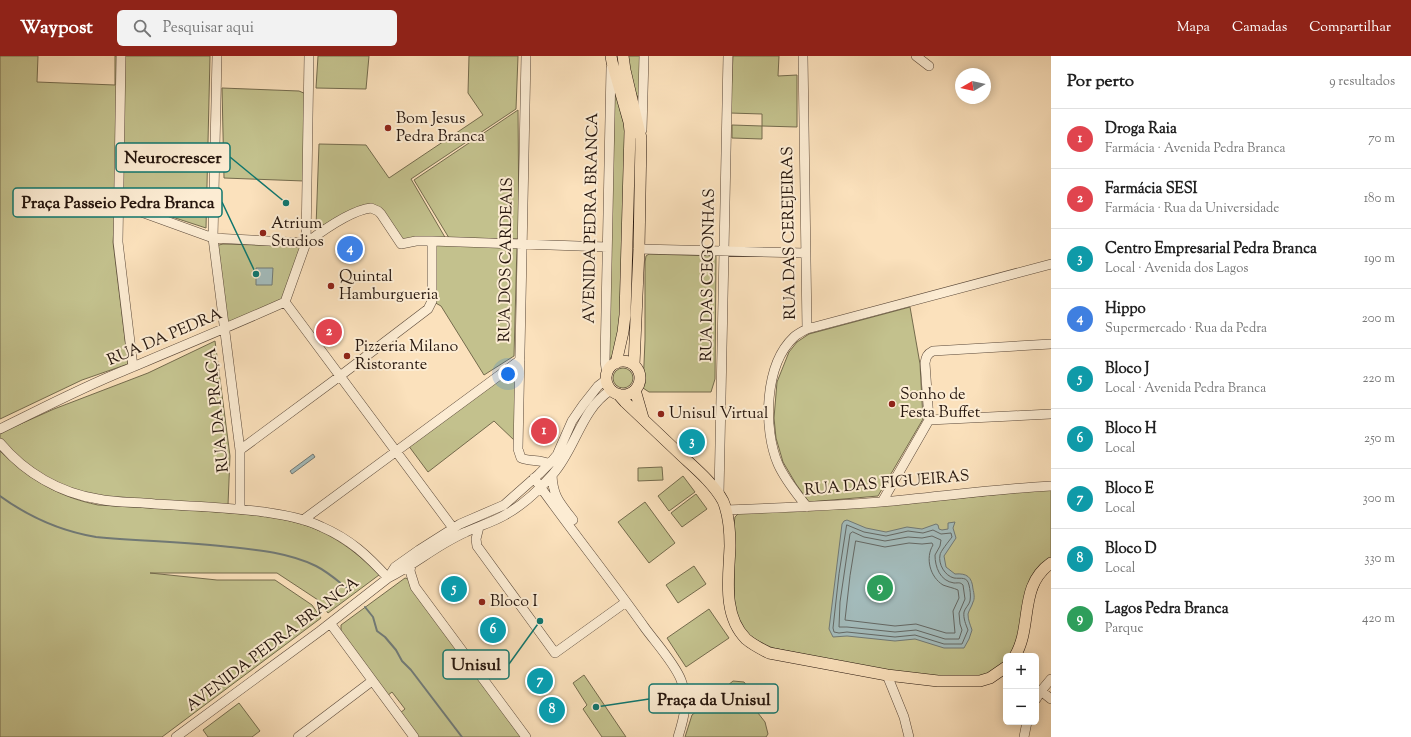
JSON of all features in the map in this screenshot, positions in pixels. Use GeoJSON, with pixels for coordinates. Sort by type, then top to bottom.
{"type":"FeatureCollection","features":[{"type":"Feature","properties":{"kind":"main road"},"geometry":{"type":"LineString","coordinates":[[623,56],[641,138],[639,249],[634,365]]}},
{"type":"Feature","properties":{"kind":"main road","name":"AVENIDA PEDRA BRANCA"},"geometry":{"type":"LineString","coordinates":[[612,59],[627,113],[630,131],[625,315],[616,363]]}},
{"type":"Feature","properties":{"kind":"main road"},"geometry":{"type":"LineString","coordinates":[[611,385],[627,395],[635,390],[640,382],[638,368],[626,361],[616,363],[612,366],[611,385],[624,402],[700,473],[718,494],[729,520],[730,604],[732,615],[738,628],[746,639],[757,647],[769,653],[887,675],[923,680],[966,682],[980,681],[990,678],[1003,669]]}},
{"type":"Feature","properties":{"kind":"main road"},"geometry":{"type":"LineString","coordinates":[[635,390],[643,419]]}},
{"type":"Feature","properties":{"kind":"main road"},"geometry":{"type":"LineString","coordinates":[[1016,653],[1022,638],[1028,602],[1033,584],[1042,571],[1051,563]]}},
{"type":"Feature","properties":{"kind":"street"},"geometry":{"type":"LineString","coordinates":[[121,56],[118,242],[133,367]]}},
{"type":"Feature","properties":{"kind":"street","name":"RUA DA PRAÇA"},"geometry":{"type":"LineString","coordinates":[[217,56],[213,238],[240,450],[240,509]]}},
{"type":"Feature","properties":{"kind":"street"},"geometry":{"type":"LineString","coordinates":[[309,56],[306,243],[285,302],[453,528]]}},
{"type":"Feature","properties":{"kind":"street","name":"RUA DOS CARDEAIS"},"geometry":{"type":"LineString","coordinates":[[526,56],[519,454],[521,458],[525,460],[540,460],[549,464]]}},
{"type":"Feature","properties":{"kind":"street"},"geometry":{"type":"LineString","coordinates":[[641,138],[644,56]]}},
{"type":"Feature","properties":{"kind":"street","name":"RUA DAS CEGONHAS"},"geometry":{"type":"LineString","coordinates":[[718,494],[728,56]]}},
{"type":"Feature","properties":{"kind":"street","name":"RUA DAS CEREJEIRAS"},"geometry":{"type":"LineString","coordinates":[[803,56],[807,329],[794,336],[784,349],[776,367],[769,391],[768,418],[770,440],[778,464],[806,507]]}},
{"type":"Feature","properties":{"kind":"street"},"geometry":{"type":"LineString","coordinates":[[916,56],[929,66]]}},
{"type":"Feature","properties":{"kind":"street","name":"AVENIDA PEDRA BRANCA"},"geometry":{"type":"LineString","coordinates":[[611,385],[605,361],[612,59]]}},
{"type":"Feature","properties":{"kind":"street"},"geometry":{"type":"LineString","coordinates":[[119,204],[213,238],[306,243],[322,231],[347,217],[371,208],[381,214],[401,244],[416,241],[432,241],[607,247]]}},
{"type":"Feature","properties":{"kind":"street"},"geometry":{"type":"LineString","coordinates":[[240,450],[428,309],[432,301],[432,241]]}},
{"type":"Feature","properties":{"kind":"street"},"geometry":{"type":"LineString","coordinates":[[639,249],[805,253]]}},
{"type":"Feature","properties":{"kind":"street"},"geometry":{"type":"LineString","coordinates":[[807,329],[1051,264]]}},
{"type":"Feature","properties":{"kind":"street","name":"RUA DA PEDRA"},"geometry":{"type":"LineString","coordinates":[[0,429],[133,367],[224,330],[285,302]]}},
{"type":"Feature","properties":{"kind":"street"},"geometry":{"type":"LineString","coordinates":[[882,502],[929,420],[925,363],[927,356],[933,351],[1051,344]]}},
{"type":"Feature","properties":{"kind":"street"},"geometry":{"type":"LineString","coordinates":[[303,520],[520,360]]}},
{"type":"Feature","properties":{"kind":"street","name":"AVENIDA PEDRA BRANCA"},"geometry":{"type":"LineString","coordinates":[[388,578],[395,567],[453,528],[504,505],[557,455],[578,412],[598,386],[611,385]]}},
{"type":"Feature","properties":{"kind":"street","name":"AVENIDA PEDRA BRANCA"},"geometry":{"type":"LineString","coordinates":[[176,737],[388,578],[464,533],[504,516],[513,510],[552,475],[567,456],[585,419],[611,385]]}},
{"type":"Feature","properties":{"kind":"street"},"geometry":{"type":"LineString","coordinates":[[929,420],[1051,414]]}},
{"type":"Feature","properties":{"kind":"street"},"geometry":{"type":"LineString","coordinates":[[0,443],[18,461],[42,479],[65,490],[87,497],[115,501],[240,509],[284,515],[321,526],[350,542],[370,558],[388,578],[405,576],[412,580]]}},
{"type":"Feature","properties":{"kind":"street"},"geometry":{"type":"LineString","coordinates":[[552,475],[554,490],[557,498],[680,667],[686,678],[691,701],[690,714],[683,737]]}},
{"type":"Feature","properties":{"kind":"street"},"geometry":{"type":"LineString","coordinates":[[534,478],[673,666],[681,680],[686,703],[685,715],[678,737]]}},
{"type":"Feature","properties":{"kind":"street","name":"RUA DAS FIGUEIRAS"},"geometry":{"type":"LineString","coordinates":[[726,510],[882,502],[1007,488],[1051,486]]}},
{"type":"Feature","properties":{"kind":"street"},"geometry":{"type":"LineString","coordinates":[[479,527],[476,538],[477,546],[555,653],[626,602]]}},
{"type":"Feature","properties":{"kind":"street"},"geometry":{"type":"LineString","coordinates":[[411,565],[410,571],[415,587],[526,737]]}},
{"type":"Feature","properties":{"kind":"street"},"geometry":{"type":"LineString","coordinates":[[330,623],[414,737]]}},
{"type":"Feature","properties":{"kind":"street"},"geometry":{"type":"LineString","coordinates":[[887,675],[904,718],[909,737]]}},
{"type":"Feature","properties":{"kind":"street"},"geometry":{"type":"LineString","coordinates":[[1039,694],[1051,679]]}},
{"type":"Feature","properties":{"kind":"street"},"geometry":{"type":"LineString","coordinates":[[298,737],[372,681]]}},
{"type":"Feature","properties":{"kind":"street"},"geometry":{"type":"LineString","coordinates":[[1039,695],[1051,699]]}},
{"type":"Feature","properties":{"kind":"street"},"geometry":{"type":"LineString","coordinates":[[1024,737],[1026,725]]}},
{"type":"Feature","properties":{"kind":"shaded area"},"geometry":{"type":"Polygon","coordinates":[[[0,56],[38,56],[37,82],[115,85],[115,56],[210,56],[206,228],[116,199],[113,242],[128,364],[82,380],[0,419],[0,56]]]}},
{"type":"Feature","properties":{"kind":"shaded area"},"geometry":{"type":"Polygon","coordinates":[[[318,56],[369,56],[366,89],[316,88],[318,56]]]}},
{"type":"Feature","properties":{"kind":"shaded area"},"geometry":{"type":"Polygon","coordinates":[[[469,56],[518,56],[516,109],[411,179],[446,239],[402,241],[380,209],[316,227],[319,144],[366,145],[389,178],[483,115],[468,93],[469,56]]]}},
{"type":"Feature","properties":{"kind":"shaded area"},"geometry":{"type":"Polygon","coordinates":[[[626,56],[642,56],[640,102],[633,87],[626,56]]]}},
{"type":"Feature","properties":{"kind":"shaded area"},"geometry":{"type":"Polygon","coordinates":[[[733,56],[779,56],[778,76],[797,75],[797,127],[762,126],[762,114],[730,113],[733,56]]]}},
{"type":"Feature","properties":{"kind":"shaded area"},"geometry":{"type":"Polygon","coordinates":[[[222,88],[299,91],[306,94],[304,181],[224,178],[222,88]]]}},
{"type":"Feature","properties":{"kind":"shaded area"},"geometry":{"type":"Polygon","coordinates":[[[615,88],[626,132],[621,329],[617,350],[608,361],[615,88]]]}},
{"type":"Feature","properties":{"kind":"shaded area"},"geometry":{"type":"Polygon","coordinates":[[[518,110],[519,239],[449,238],[414,180],[518,110]]]}},
{"type":"Feature","properties":{"kind":"shaded area"},"geometry":{"type":"Polygon","coordinates":[[[732,125],[762,126],[762,139],[732,138],[732,125]]]}},
{"type":"Feature","properties":{"kind":"shaded area"},"geometry":{"type":"Polygon","coordinates":[[[433,242],[517,245],[514,356],[484,375],[441,306],[432,301],[433,242]]]}},
{"type":"Feature","properties":{"kind":"shaded area"},"geometry":{"type":"Polygon","coordinates":[[[219,245],[297,246],[301,248],[282,300],[227,327],[217,248],[219,245]]]}},
{"type":"Feature","properties":{"kind":"shaded area"},"geometry":{"type":"Polygon","coordinates":[[[649,254],[716,256],[715,379],[711,392],[649,392],[643,388],[645,340],[645,262],[646,256],[649,254]]]}},
{"type":"Feature","properties":{"kind":"shaded area"},"geometry":{"type":"Polygon","coordinates":[[[910,307],[920,364],[923,419],[878,496],[809,502],[783,462],[776,438],[774,418],[777,382],[789,352],[797,342],[809,334],[910,307]]]}},
{"type":"Feature","properties":{"kind":"shaded area"},"geometry":{"type":"Polygon","coordinates":[[[215,341],[230,456],[228,505],[115,499],[78,492],[34,471],[0,439],[0,433],[54,409],[148,373],[215,341]]]}},
{"type":"Feature","properties":{"kind":"shaded area"},"geometry":{"type":"Polygon","coordinates":[[[517,366],[515,441],[494,421],[428,472],[408,445],[517,366]]]}},
{"type":"Feature","properties":{"kind":"shaded area"},"geometry":{"type":"Polygon","coordinates":[[[623,368],[630,371],[633,378],[630,385],[623,388],[616,385],[613,378],[616,371],[623,368]]]}},
{"type":"Feature","properties":{"kind":"shaded area"},"geometry":{"type":"Polygon","coordinates":[[[0,451],[22,470],[45,486],[69,497],[98,505],[247,514],[277,518],[305,525],[327,534],[343,544],[358,555],[379,575],[328,613],[318,600],[277,573],[150,573],[217,580],[275,580],[312,605],[321,618],[162,737],[0,737],[0,451]]]}},
{"type":"Feature","properties":{"kind":"shaded area"},"geometry":{"type":"Polygon","coordinates":[[[662,467],[663,480],[638,481],[638,468],[662,467]]]}},
{"type":"Feature","properties":{"kind":"shaded area"},"geometry":{"type":"Polygon","coordinates":[[[683,476],[695,492],[669,511],[658,496],[683,476]]]}},
{"type":"Feature","properties":{"kind":"shaded area"},"geometry":{"type":"Polygon","coordinates":[[[1051,489],[1051,557],[1011,653],[1003,653],[1003,664],[984,676],[958,678],[892,672],[773,648],[751,636],[744,630],[737,614],[734,593],[734,524],[735,517],[739,513],[882,506],[1051,489]]]}},
{"type":"Feature","properties":{"kind":"shaded area"},"geometry":{"type":"Polygon","coordinates":[[[696,494],[707,509],[682,527],[671,513],[696,494]]]}},
{"type":"Feature","properties":{"kind":"shaded area"},"geometry":{"type":"Polygon","coordinates":[[[645,502],[675,543],[649,563],[618,522],[645,502]]]}},
{"type":"Feature","properties":{"kind":"shaded area"},"geometry":{"type":"Polygon","coordinates":[[[694,566],[706,584],[678,603],[666,585],[694,566]]]}},
{"type":"Feature","properties":{"kind":"shaded area"},"geometry":{"type":"Polygon","coordinates":[[[405,578],[409,579],[522,737],[418,737],[400,713],[405,709],[392,692],[387,696],[341,632],[341,625],[405,578]]]}},
{"type":"Feature","properties":{"kind":"shaded area"},"geometry":{"type":"Polygon","coordinates":[[[709,609],[729,638],[686,667],[667,638],[709,609]]]}},
{"type":"Feature","properties":{"kind":"shaded area"},"geometry":{"type":"Polygon","coordinates":[[[584,675],[626,737],[602,737],[583,709],[587,705],[573,683],[584,675]]]}},
{"type":"Feature","properties":{"kind":"shaded area"},"geometry":{"type":"Polygon","coordinates":[[[733,681],[744,682],[751,691],[758,713],[765,722],[768,734],[766,737],[685,737],[692,715],[733,681]]]}},
{"type":"Feature","properties":{"kind":"shaded area"},"geometry":{"type":"Polygon","coordinates":[[[239,703],[260,731],[252,737],[208,737],[203,730],[239,703]]]}},
{"type":"Feature","properties":{"kind":"water"},"geometry":{"type":"Polygon","coordinates":[[[256,268],[273,268],[272,285],[256,285],[256,268]]]}},
{"type":"Feature","properties":{"kind":"water"},"geometry":{"type":"Polygon","coordinates":[[[313,454],[315,457],[292,474],[290,471],[313,454]]]}},
{"type":"Feature","properties":{"kind":"water"},"geometry":{"type":"Polygon","coordinates":[[[847,520],[866,528],[886,532],[907,527],[922,529],[936,524],[938,525],[939,529],[942,530],[948,529],[948,523],[955,522],[953,528],[956,538],[944,556],[946,567],[955,574],[966,575],[970,579],[974,596],[974,601],[968,614],[972,630],[964,648],[944,648],[915,639],[895,641],[847,636],[833,637],[829,629],[842,524],[847,520]]]}},
{"type":"Feature","properties":{"kind":"waterway"},"geometry":{"type":"LineString","coordinates":[[0,496],[11,504],[45,522],[70,531],[96,537],[230,547],[285,555],[316,566],[348,589]]}},
{"type":"Feature","properties":{"kind":"waterway"},"geometry":{"type":"LineString","coordinates":[[365,607],[373,617],[377,631],[385,637],[396,650],[402,661],[411,670],[462,737]]}},
{"type":"Feature","properties":{"kind":"place","name":"Bom Jesus Pedra Branca"},"geometry":{"type":"Point","coordinates":[388,128]}},
{"type":"Feature","properties":{"kind":"place","name":"Neurocrescer"},"geometry":{"type":"Point","coordinates":[286,203]}},
{"type":"Feature","properties":{"kind":"place","name":"Atrium Studios"},"geometry":{"type":"Point","coordinates":[263,233]}},
{"type":"Feature","properties":{"kind":"place","name":"Hippo"},"geometry":{"type":"Point","coordinates":[350,249]}},
{"type":"Feature","properties":{"kind":"place","name":"Praça Passeio Pedra Branca"},"geometry":{"type":"Point","coordinates":[256,274]}},
{"type":"Feature","properties":{"kind":"place","name":"Quintal Hamburgueria"},"geometry":{"type":"Point","coordinates":[331,286]}},
{"type":"Feature","properties":{"kind":"place","name":"Farmácia SESI"},"geometry":{"type":"Point","coordinates":[329,332]}},
{"type":"Feature","properties":{"kind":"place","name":"Pizzeria Milano Ristorante"},"geometry":{"type":"Point","coordinates":[347,356]}},
{"type":"Feature","properties":{"kind":"place","name":"Sonho de Festa Buffet"},"geometry":{"type":"Point","coordinates":[892,404]}},
{"type":"Feature","properties":{"kind":"place","name":"Unisul Virtual"},"geometry":{"type":"Point","coordinates":[661,414]}},
{"type":"Feature","properties":{"kind":"place","name":"Droga Raia"},"geometry":{"type":"Point","coordinates":[544,431]}},
{"type":"Feature","properties":{"kind":"place","name":"Centro Empresarial Pedra Branca"},"geometry":{"type":"Point","coordinates":[692,442]}},
{"type":"Feature","properties":{"kind":"place","name":"Lagos Pedra Branca"},"geometry":{"type":"Point","coordinates":[880,588]}},
{"type":"Feature","properties":{"kind":"place","name":"Bloco J"},"geometry":{"type":"Point","coordinates":[454,589]}},
{"type":"Feature","properties":{"kind":"place","name":"Bloco I"},"geometry":{"type":"Point","coordinates":[482,602]}},
{"type":"Feature","properties":{"kind":"place","name":"Unisul"},"geometry":{"type":"Point","coordinates":[540,621]}},
{"type":"Feature","properties":{"kind":"place","name":"Bloco H"},"geometry":{"type":"Point","coordinates":[493,630]}},
{"type":"Feature","properties":{"kind":"place","name":"Bloco E"},"geometry":{"type":"Point","coordinates":[540,681]}},
{"type":"Feature","properties":{"kind":"place","name":"Praça da Unisul"},"geometry":{"type":"Point","coordinates":[596,707]}},
{"type":"Feature","properties":{"kind":"place","name":"Bloco D"},"geometry":{"type":"Point","coordinates":[552,710]}}]}
